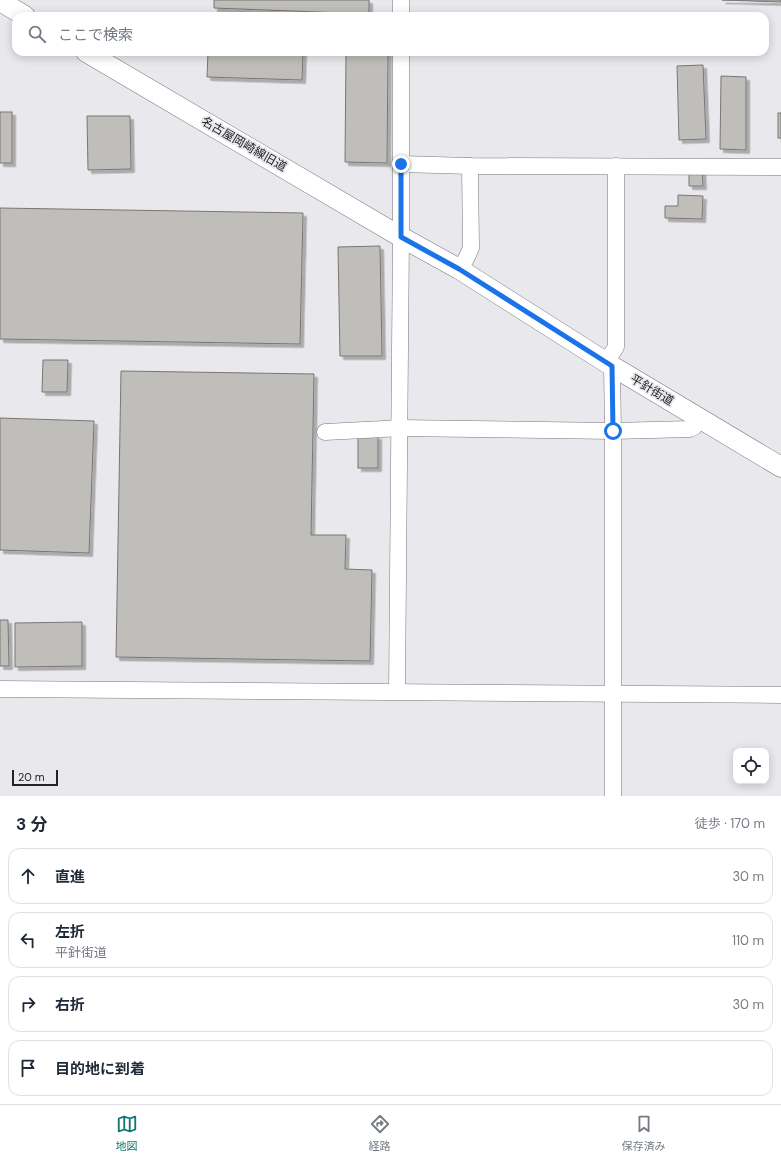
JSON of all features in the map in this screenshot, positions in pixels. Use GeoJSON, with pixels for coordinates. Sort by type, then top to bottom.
{"type":"FeatureCollection","features":[{"type":"Feature","properties":{"kind":"street"},"geometry":{"type":"LineString","coordinates":[[401,0],[401,12]]}},
{"type":"Feature","properties":{"kind":"street"},"geometry":{"type":"LineString","coordinates":[[0,1],[18,12]]}},
{"type":"Feature","properties":{"kind":"street","name":"名古屋岡崎線旧道"},"geometry":{"type":"LineString","coordinates":[[93,56],[401,237]]}},
{"type":"Feature","properties":{"kind":"street"},"geometry":{"type":"LineString","coordinates":[[398,691],[401,56]]}},
{"type":"Feature","properties":{"kind":"street"},"geometry":{"type":"LineString","coordinates":[[401,164],[470,166],[781,167]]}},
{"type":"Feature","properties":{"kind":"street"},"geometry":{"type":"LineString","coordinates":[[459,269],[471,248],[470,166]]}},
{"type":"Feature","properties":{"kind":"street"},"geometry":{"type":"LineString","coordinates":[[613,796],[613,431],[609,364],[616,347],[616,166]]}},
{"type":"Feature","properties":{"kind":"street","name":"平針街道"},"geometry":{"type":"LineString","coordinates":[[401,237],[459,269],[609,364],[781,467]]}},
{"type":"Feature","properties":{"kind":"street"},"geometry":{"type":"LineString","coordinates":[[325,432],[399,428],[613,431],[690,429],[694,427],[699,418]]}},
{"type":"Feature","properties":{"kind":"street"},"geometry":{"type":"LineString","coordinates":[[0,689],[781,694]]}},
{"type":"Feature","properties":{"kind":"building"},"geometry":{"type":"Polygon","coordinates":[[[214,0],[369,0],[369,12],[317,12],[214,8],[214,0]]]}},
{"type":"Feature","properties":{"kind":"building"},"geometry":{"type":"Polygon","coordinates":[[[722,0],[781,0],[781,2],[722,0]]]}},
{"type":"Feature","properties":{"kind":"building"},"geometry":{"type":"Polygon","coordinates":[[[208,56],[303,56],[302,80],[207,77],[208,56]]]}},
{"type":"Feature","properties":{"kind":"building"},"geometry":{"type":"Polygon","coordinates":[[[346,56],[388,56],[387,163],[345,162],[346,56]]]}},
{"type":"Feature","properties":{"kind":"building"},"geometry":{"type":"Polygon","coordinates":[[[703,65],[706,139],[679,140],[677,66],[703,65]]]}},
{"type":"Feature","properties":{"kind":"building"},"geometry":{"type":"Polygon","coordinates":[[[721,76],[746,77],[746,150],[720,149],[721,76]]]}},
{"type":"Feature","properties":{"kind":"building"},"geometry":{"type":"Polygon","coordinates":[[[0,112],[12,112],[12,163],[0,163],[0,112]]]}},
{"type":"Feature","properties":{"kind":"building"},"geometry":{"type":"Polygon","coordinates":[[[778,113],[781,113],[781,138],[778,138],[778,113]]]}},
{"type":"Feature","properties":{"kind":"building"},"geometry":{"type":"Polygon","coordinates":[[[87,116],[130,116],[131,169],[88,170],[87,116]]]}},
{"type":"Feature","properties":{"kind":"building"},"geometry":{"type":"Polygon","coordinates":[[[689,166],[702,166],[703,186],[689,186],[689,166]]]}},
{"type":"Feature","properties":{"kind":"building"},"geometry":{"type":"Polygon","coordinates":[[[678,195],[703,196],[702,219],[665,218],[665,206],[678,206],[678,195]]]}},
{"type":"Feature","properties":{"kind":"building"},"geometry":{"type":"Polygon","coordinates":[[[0,208],[303,213],[300,344],[0,339],[0,208]]]}},
{"type":"Feature","properties":{"kind":"building"},"geometry":{"type":"Polygon","coordinates":[[[380,246],[382,356],[340,356],[338,247],[380,246]]]}},
{"type":"Feature","properties":{"kind":"building"},"geometry":{"type":"Polygon","coordinates":[[[43,360],[68,360],[67,392],[42,392],[43,360]]]}},
{"type":"Feature","properties":{"kind":"building"},"geometry":{"type":"Polygon","coordinates":[[[121,371],[314,374],[311,535],[346,535],[345,569],[372,570],[370,661],[116,657],[121,371]]]}},
{"type":"Feature","properties":{"kind":"building"},"geometry":{"type":"Polygon","coordinates":[[[0,418],[94,421],[89,553],[0,550],[0,418]]]}},
{"type":"Feature","properties":{"kind":"building"},"geometry":{"type":"Polygon","coordinates":[[[358,436],[378,436],[378,468],[358,468],[358,436]]]}},
{"type":"Feature","properties":{"kind":"building"},"geometry":{"type":"Polygon","coordinates":[[[0,620],[8,620],[9,666],[0,666],[0,620]]]}},
{"type":"Feature","properties":{"kind":"building"},"geometry":{"type":"Polygon","coordinates":[[[82,622],[82,666],[15,667],[15,623],[82,622]]]}},
{"type":"Feature","properties":{"kind":"route"},"geometry":{"type":"LineString","coordinates":[[401,164],[401,237],[459,269],[612,366],[613,431]]}}]}
